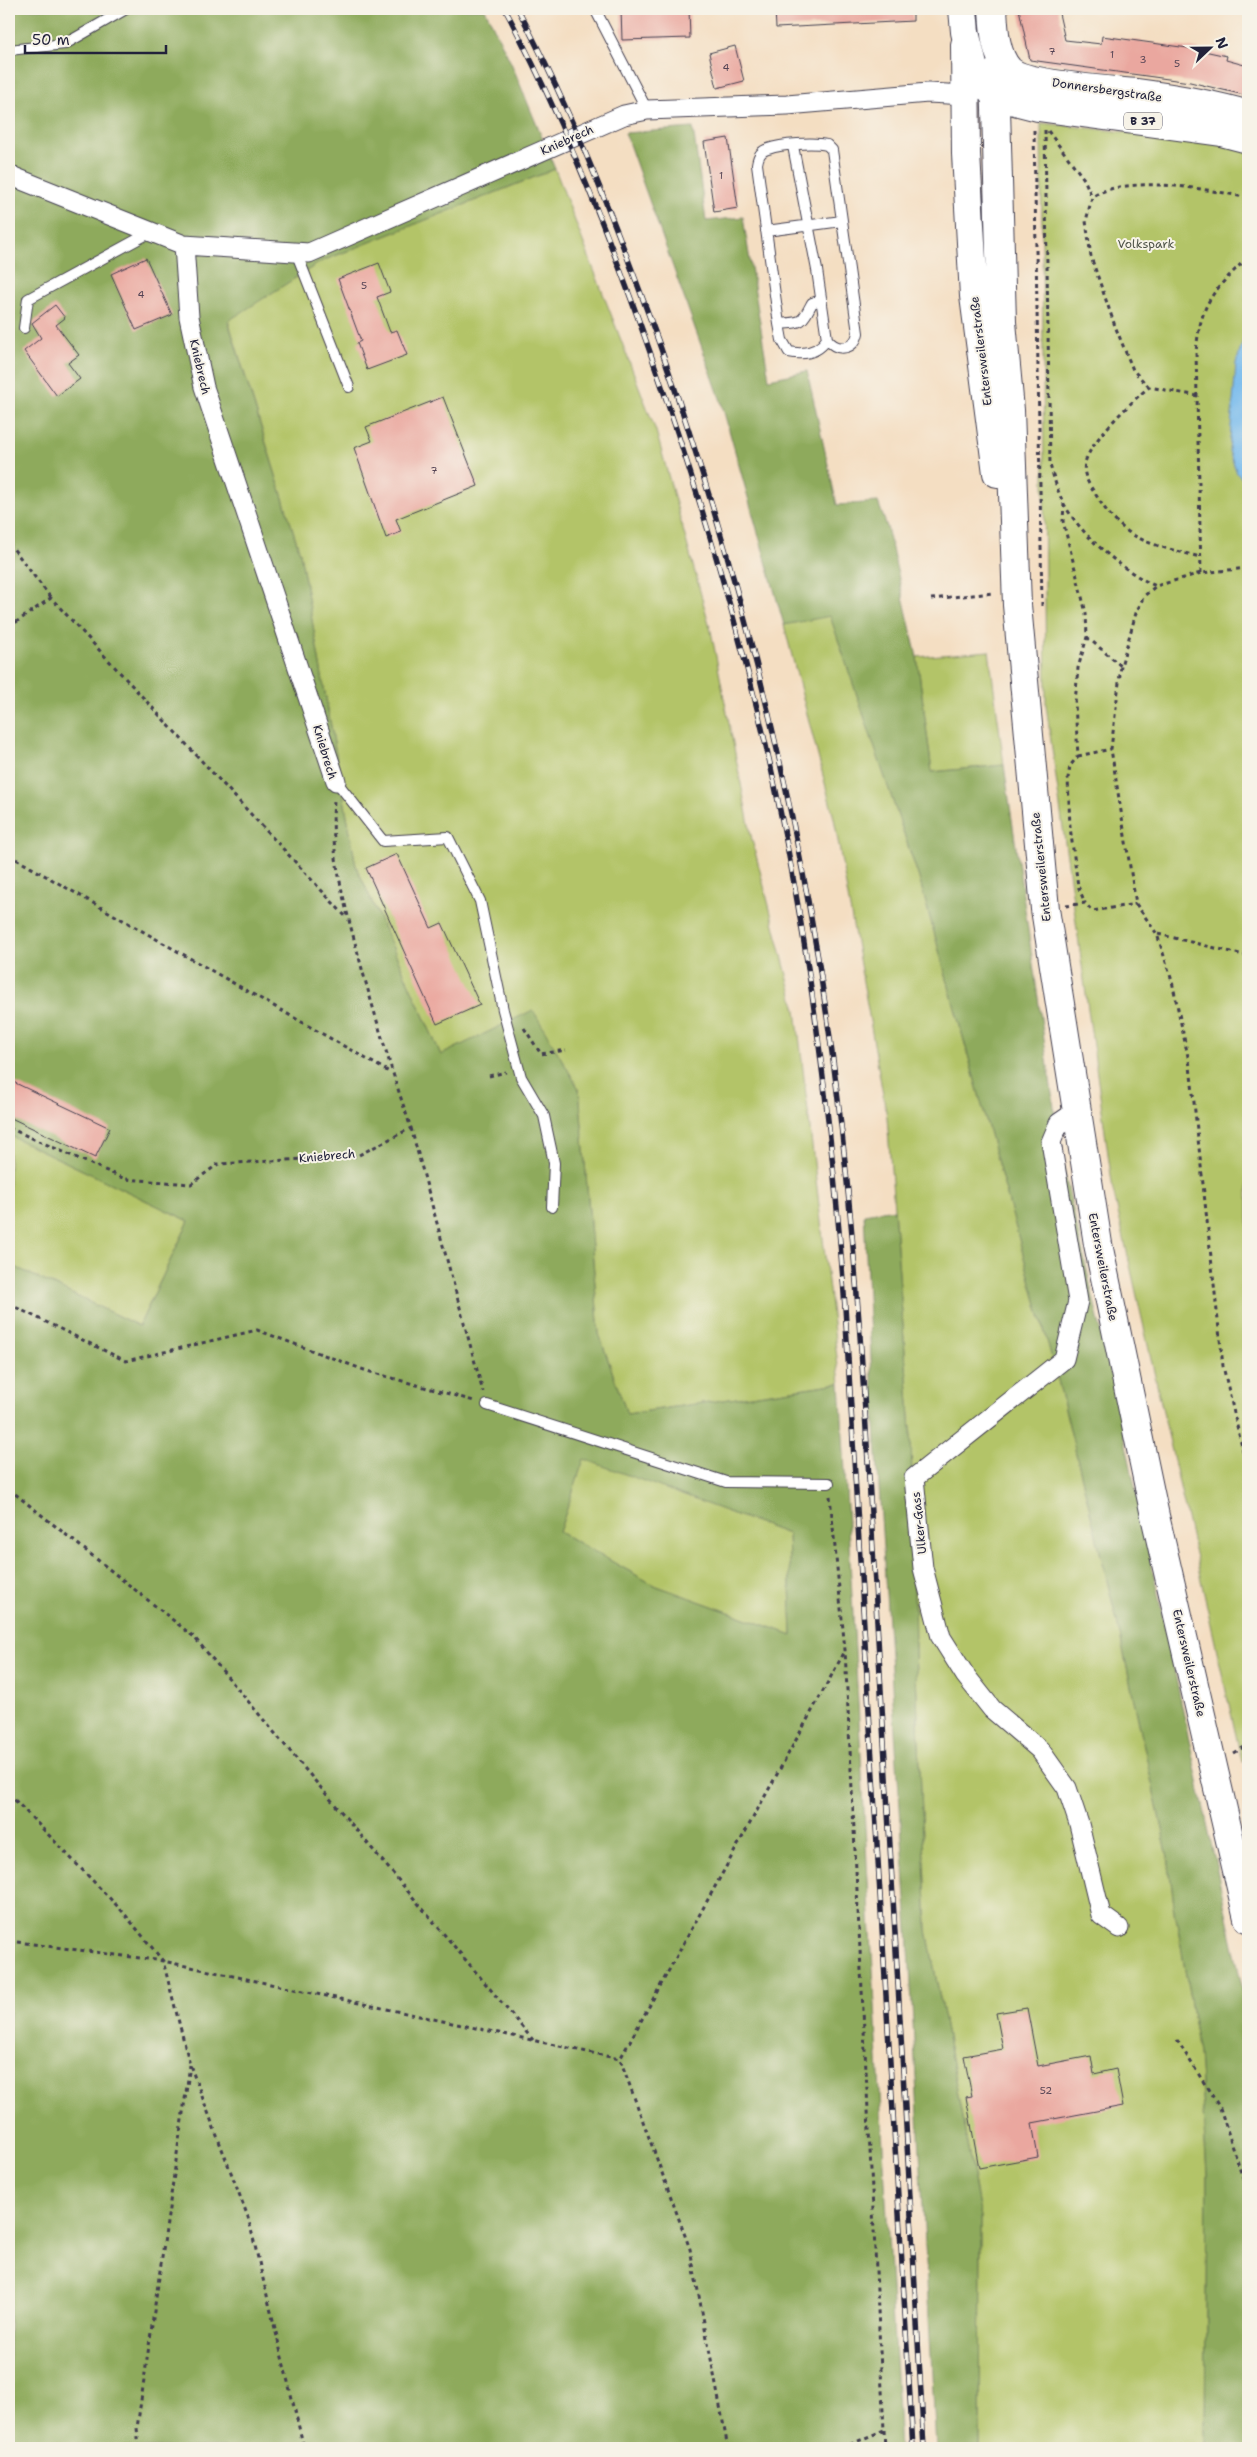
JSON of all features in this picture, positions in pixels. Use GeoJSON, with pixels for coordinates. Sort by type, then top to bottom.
{"type":"FeatureCollection","features":[{"type":"Feature","properties":{"kind":"main road","name":"Donnersbergstraße"},"geometry":{"type":"LineString","coordinates":[[993,20],[1001,59],[1010,72],[1036,81],[1137,93],[1224,108],[1248,115]]}},
{"type":"Feature","properties":{"kind":"main road","name":"Entersweilerstraße"},"geometry":{"type":"LineString","coordinates":[[993,20],[1002,322],[1029,608],[1045,909],[1075,1112],[1098,1244],[1155,1516],[1248,1918]]}},
{"type":"Feature","properties":{"kind":"main road"},"geometry":{"type":"LineString","coordinates":[[964,21],[974,70],[995,96]]}},
{"type":"Feature","properties":{"kind":"main road","name":"Entersweilerstraße"},"geometry":{"type":"LineString","coordinates":[[964,21],[967,95],[966,154],[974,296],[988,414],[1029,608]]}},
{"type":"Feature","properties":{"kind":"main road"},"geometry":{"type":"LineString","coordinates":[[967,95],[995,96],[1036,81]]}},
{"type":"Feature","properties":{"kind":"main road","name":"Donnersbergstraße"},"geometry":{"type":"LineString","coordinates":[[995,96],[1038,107],[1221,132],[1248,139]]}},
{"type":"Feature","properties":{"kind":"street","name":"Kniebrech"},"geometry":{"type":"LineString","coordinates":[[9,176],[184,245],[309,253],[624,115],[647,110],[787,105],[935,93],[967,95]]}},
{"type":"Feature","properties":{"kind":"street","name":"Kniebrech"},"geometry":{"type":"LineString","coordinates":[[184,245],[189,317],[204,387],[336,781]]}},
{"type":"Feature","properties":{"kind":"street","name":"Ulker-Gass"},"geometry":{"type":"LineString","coordinates":[[1075,1112],[1059,1123],[1051,1142],[1078,1300],[1064,1359],[914,1478],[923,1568],[941,1637],[965,1675],[992,1709],[1040,1750],[1067,1788],[1079,1824],[1101,1915],[1119,1928]]}},
{"type":"Feature","properties":{"kind":"lane"},"geometry":{"type":"LineString","coordinates":[[9,50],[65,44],[126,9]]}},
{"type":"Feature","properties":{"kind":"lane"},"geometry":{"type":"LineString","coordinates":[[595,9],[647,110]]}},
{"type":"Feature","properties":{"kind":"lane"},"geometry":{"type":"LineString","coordinates":[[793,146],[801,178],[807,226],[828,339],[832,345],[841,348],[850,346],[856,341],[858,333],[832,150],[827,145],[816,143],[767,149],[759,156],[757,164],[778,324],[782,340],[789,352],[800,354],[813,352],[823,347],[828,339]]}},
{"type":"Feature","properties":{"kind":"lane"},"geometry":{"type":"LineString","coordinates":[[766,231],[842,221]]}},
{"type":"Feature","properties":{"kind":"lane"},"geometry":{"type":"LineString","coordinates":[[24,328],[28,299],[152,232]]}},
{"type":"Feature","properties":{"kind":"lane"},"geometry":{"type":"LineString","coordinates":[[296,252],[349,387]]}},
{"type":"Feature","properties":{"kind":"lane"},"geometry":{"type":"LineString","coordinates":[[778,324],[797,322],[805,318],[812,303],[822,300]]}},
{"type":"Feature","properties":{"kind":"lane"},"geometry":{"type":"LineString","coordinates":[[336,781],[383,841],[448,837],[480,901],[503,1010],[521,1077],[544,1116],[554,1163],[552,1207]]}},
{"type":"Feature","properties":{"kind":"lane"},"geometry":{"type":"LineString","coordinates":[[487,1405],[726,1482],[829,1483]]}},
{"type":"Feature","properties":{"kind":"path"},"geometry":{"type":"LineString","coordinates":[[930,599],[992,592],[1029,608],[1034,127]]}},
{"type":"Feature","properties":{"kind":"path"},"geometry":{"type":"LineString","coordinates":[[1156,586],[1142,580],[1093,541],[1064,503],[1050,465],[1044,127],[1084,179],[1092,197],[1086,221],[1091,257],[1115,326],[1133,370],[1148,387],[1198,396]]}},
{"type":"Feature","properties":{"kind":"path"},"geometry":{"type":"LineString","coordinates":[[1092,197],[1103,189],[1125,186],[1164,185],[1201,189],[1248,198]]}},
{"type":"Feature","properties":{"kind":"path"},"geometry":{"type":"LineString","coordinates":[[1201,573],[1196,352],[1198,326],[1206,304],[1224,279],[1248,257]]}},
{"type":"Feature","properties":{"kind":"path"},"geometry":{"type":"LineString","coordinates":[[1148,387],[1099,437],[1085,463],[1085,475],[1104,510],[1123,530],[1145,542],[1200,557]]}},
{"type":"Feature","properties":{"kind":"path"},"geometry":{"type":"LineString","coordinates":[[1064,503],[1063,521],[1086,614],[1087,637],[1078,668],[1076,703],[1078,756]]}},
{"type":"Feature","properties":{"kind":"path"},"geometry":{"type":"LineString","coordinates":[[9,543],[51,598],[349,920]]}},
{"type":"Feature","properties":{"kind":"path"},"geometry":{"type":"LineString","coordinates":[[1248,568],[1201,573],[1156,586],[1144,596],[1136,614],[1122,666],[1111,749],[1136,904],[1157,934],[1172,982],[1190,1066],[1223,1366],[1248,1473]]}},
{"type":"Feature","properties":{"kind":"path"},"geometry":{"type":"LineString","coordinates":[[9,627],[51,598]]}},
{"type":"Feature","properties":{"kind":"path"},"geometry":{"type":"LineString","coordinates":[[1087,637],[1122,666]]}},
{"type":"Feature","properties":{"kind":"path"},"geometry":{"type":"LineString","coordinates":[[1111,749],[1078,756],[1070,766],[1068,778],[1070,827],[1078,886],[1085,903],[1092,911],[1136,904]]}},
{"type":"Feature","properties":{"kind":"path","name":"Kniebrech"},"geometry":{"type":"LineString","coordinates":[[9,1128],[125,1179],[191,1184],[218,1164],[357,1156],[411,1128],[392,1073],[349,920],[331,830],[336,781]]}},
{"type":"Feature","properties":{"kind":"path"},"geometry":{"type":"LineString","coordinates":[[9,854],[392,1073]]}},
{"type":"Feature","properties":{"kind":"path"},"geometry":{"type":"LineString","coordinates":[[1064,916],[1063,906],[1085,903]]}},
{"type":"Feature","properties":{"kind":"path"},"geometry":{"type":"LineString","coordinates":[[1157,934],[1248,956]]}},
{"type":"Feature","properties":{"kind":"path"},"geometry":{"type":"LineString","coordinates":[[503,1010],[515,1015],[541,1054],[566,1050]]}},
{"type":"Feature","properties":{"kind":"path"},"geometry":{"type":"LineString","coordinates":[[411,1128],[487,1405]]}},
{"type":"Feature","properties":{"kind":"path"},"geometry":{"type":"LineString","coordinates":[[9,1304],[126,1361],[257,1330],[367,1371],[487,1405]]}},
{"type":"Feature","properties":{"kind":"path"},"geometry":{"type":"LineString","coordinates":[[829,1483],[845,1650],[885,2448]]}},
{"type":"Feature","properties":{"kind":"path"},"geometry":{"type":"LineString","coordinates":[[9,1488],[194,1636],[532,2040]]}},
{"type":"Feature","properties":{"kind":"path"},"geometry":{"type":"LineString","coordinates":[[728,2448],[690,2249],[620,2058],[845,1650]]}},
{"type":"Feature","properties":{"kind":"path"},"geometry":{"type":"LineString","coordinates":[[1232,1754],[1248,1745]]}},
{"type":"Feature","properties":{"kind":"path"},"geometry":{"type":"LineString","coordinates":[[9,1794],[124,1912],[163,1961],[190,2065],[248,2217],[304,2448]]}},
{"type":"Feature","properties":{"kind":"path"},"geometry":{"type":"LineString","coordinates":[[9,1810],[12,1798]]}},
{"type":"Feature","properties":{"kind":"path"},"geometry":{"type":"LineString","coordinates":[[9,1941],[163,1961],[620,2058]]}},
{"type":"Feature","properties":{"kind":"path"},"geometry":{"type":"LineString","coordinates":[[1176,2040],[1220,2108],[1248,2194]]}},
{"type":"Feature","properties":{"kind":"path"},"geometry":{"type":"LineString","coordinates":[[140,2448],[137,2428],[190,2065]]}},
{"type":"Feature","properties":{"kind":"path"},"geometry":{"type":"LineString","coordinates":[[842,2448],[884,2430]]}},
{"type":"Feature","properties":{"kind":"green space"},"geometry":{"type":"Polygon","coordinates":[[[9,9],[485,9],[512,65],[555,169],[322,261],[228,321],[300,553],[356,866],[441,1055],[533,1010],[579,1089],[599,1334],[627,1414],[840,1383],[900,2448],[9,2448],[9,1264],[139,1326],[189,1221],[9,1135],[9,9]],[[584,1459],[559,1532],[654,1585],[792,1635],[788,1534],[584,1459]]]}},
{"type":"Feature","properties":{"kind":"green space","name":"Volkspark"},"geometry":{"type":"Polygon","coordinates":[[[1041,123],[1210,141],[1248,151],[1248,1759],[1242,1762],[1113,1190],[1046,705],[1041,123]]]}},
{"type":"Feature","properties":{"kind":"green space"},"geometry":{"type":"Polygon","coordinates":[[[693,128],[706,221],[743,217],[769,379],[807,371],[837,505],[878,502],[887,527],[917,657],[932,772],[1004,765],[1062,1162],[1112,1379],[1245,2001],[1248,2029],[1248,2448],[1205,2448],[1207,2173],[1199,2052],[1174,1905],[1168,1857],[1116,1617],[1058,1380],[919,878],[830,616],[784,625],[720,398],[625,133],[693,128]]]}},
{"type":"Feature","properties":{"kind":"green space"},"geometry":{"type":"Polygon","coordinates":[[[555,169],[656,431],[711,631],[752,840],[796,1010],[840,1383],[627,1414],[599,1334],[579,1089],[533,1011],[441,1055],[356,866],[300,553],[228,320],[322,261],[555,169]]]}},
{"type":"Feature","properties":{"kind":"green space"},"geometry":{"type":"Polygon","coordinates":[[[830,615],[919,878],[1058,1380],[1116,1617],[1168,1857],[1174,1905],[1199,2052],[1207,2173],[1205,2448],[980,2448],[981,2218],[927,1930],[915,1650],[911,1430],[887,1117],[834,818],[784,625],[830,615]]]}},
{"type":"Feature","properties":{"kind":"green space"},"geometry":{"type":"Polygon","coordinates":[[[989,651],[1004,765],[932,772],[917,657],[989,651]]]}},
{"type":"Feature","properties":{"kind":"green space"},"geometry":{"type":"Polygon","coordinates":[[[9,1135],[189,1221],[139,1326],[9,1264],[9,1135]]]}},
{"type":"Feature","properties":{"kind":"green space"},"geometry":{"type":"Polygon","coordinates":[[[894,1209],[911,1430],[915,1650],[927,1930],[981,2218],[980,2448],[936,2448],[908,1930],[872,1379],[864,1214],[894,1209]]]}},
{"type":"Feature","properties":{"kind":"green space"},"geometry":{"type":"Polygon","coordinates":[[[584,1458],[788,1534],[792,1635],[654,1585],[559,1532],[584,1458]]]}},
{"type":"Feature","properties":{"kind":"water"},"geometry":{"type":"Polygon","coordinates":[[[1248,324],[1248,485],[1237,473],[1229,451],[1236,364],[1248,324]]]}},
{"type":"Feature","properties":{"kind":"building"},"geometry":{"type":"Polygon","coordinates":[[[621,9],[689,9],[690,38],[622,40],[621,9]]]}},
{"type":"Feature","properties":{"kind":"building"},"geometry":{"type":"Polygon","coordinates":[[[775,9],[913,9],[913,21],[776,28],[775,9]]]}},
{"type":"Feature","properties":{"kind":"building"},"geometry":{"type":"Polygon","coordinates":[[[1019,9],[1058,9],[1065,40],[1101,44],[1102,36],[1195,49],[1227,56],[1226,60],[1248,66],[1248,96],[1190,82],[1030,60],[1019,9]]]}},
{"type":"Feature","properties":{"kind":"building"},"geometry":{"type":"Polygon","coordinates":[[[735,46],[744,81],[717,88],[709,53],[735,46]]]}},
{"type":"Feature","properties":{"kind":"building"},"geometry":{"type":"Polygon","coordinates":[[[728,138],[738,208],[714,212],[704,142],[728,138]]]}},
{"type":"Feature","properties":{"kind":"building"},"geometry":{"type":"Polygon","coordinates":[[[146,258],[172,315],[136,330],[111,274],[146,258]]]}},
{"type":"Feature","properties":{"kind":"building"},"geometry":{"type":"Polygon","coordinates":[[[379,263],[390,292],[377,297],[390,332],[397,330],[407,355],[367,370],[357,343],[361,341],[338,279],[379,263]]]}},
{"type":"Feature","properties":{"kind":"building"},"geometry":{"type":"Polygon","coordinates":[[[55,305],[65,318],[56,325],[79,355],[68,363],[80,379],[57,396],[24,351],[41,338],[32,323],[55,305]]]}},
{"type":"Feature","properties":{"kind":"building"},"geometry":{"type":"Polygon","coordinates":[[[443,397],[478,486],[396,519],[401,532],[386,538],[354,448],[372,441],[366,427],[443,397]]]}},
{"type":"Feature","properties":{"kind":"building"},"geometry":{"type":"Polygon","coordinates":[[[397,854],[431,928],[442,923],[480,1005],[437,1024],[366,868],[397,854]]]}},
{"type":"Feature","properties":{"kind":"building"},"geometry":{"type":"Polygon","coordinates":[[[9,1080],[110,1128],[95,1158],[9,1117],[9,1080]]]}},
{"type":"Feature","properties":{"kind":"building"},"geometry":{"type":"Polygon","coordinates":[[[1027,2008],[1038,2066],[1091,2056],[1094,2074],[1116,2069],[1123,2106],[1032,2123],[1038,2157],[979,2168],[966,2097],[972,2096],[964,2056],[1003,2049],[996,2013],[1027,2008]]]}},
{"type":"Feature","properties":{"kind":"railway"},"geometry":{"type":"LineString","coordinates":[[505,9],[546,92],[584,178],[634,308],[681,442],[709,533],[759,716],[776,789],[803,936],[824,1084],[845,1307],[913,2448]]}},
{"type":"Feature","properties":{"kind":"railway"},"geometry":{"type":"LineString","coordinates":[[518,9],[558,90],[594,174],[659,343],[689,431],[742,608],[765,697],[786,787],[820,969],[842,1136],[857,1289],[924,2448]]}}]}
